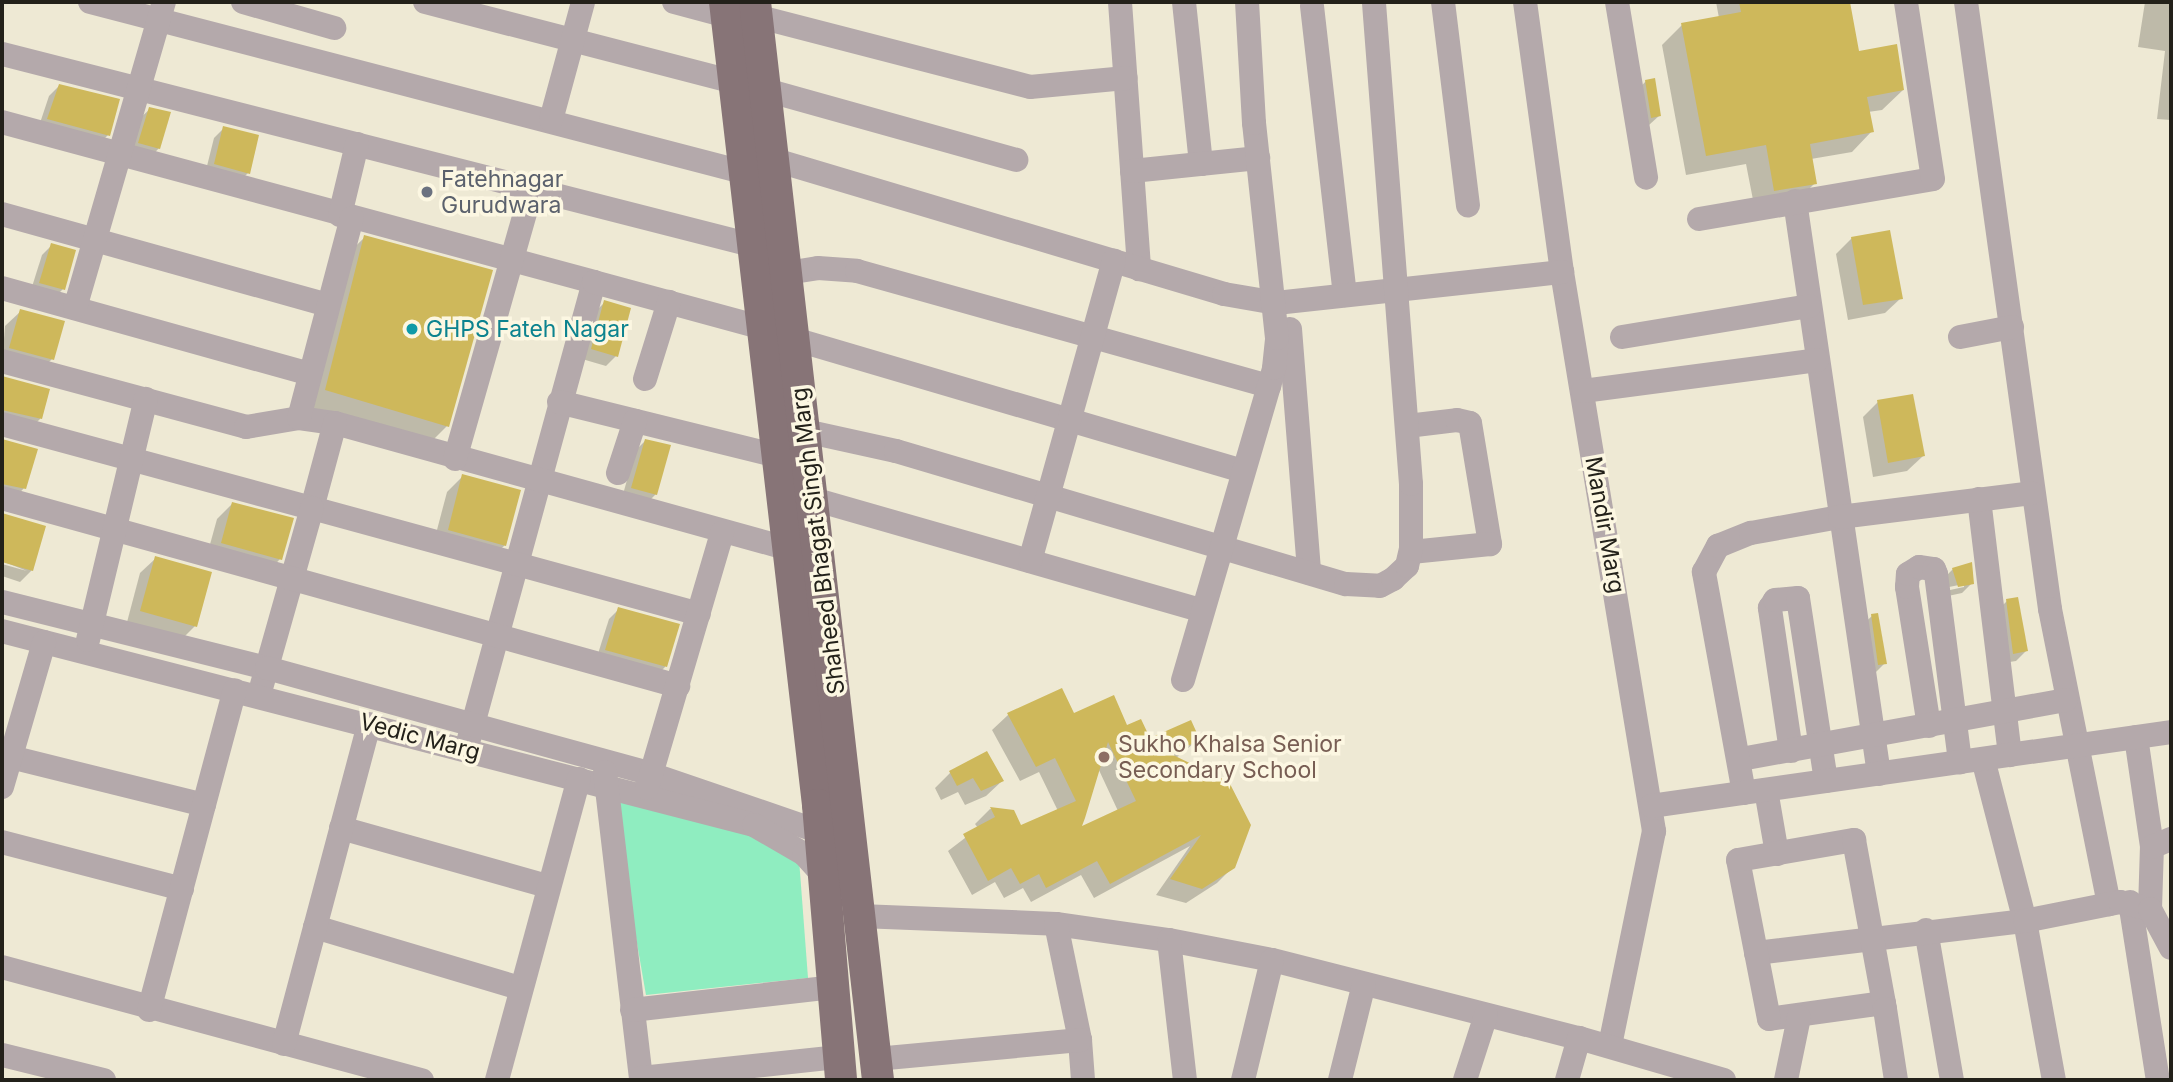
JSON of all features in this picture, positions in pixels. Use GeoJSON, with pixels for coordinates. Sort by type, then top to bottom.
{"type":"FeatureCollection","features":[{"type":"Feature","properties":{"kind":"main road","name":"Shaheed Bhagat Singh Marg"},"geometry":{"type":"LineString","coordinates":[[741,9],[735,82],[761,166],[787,273],[877,1070]]}},
{"type":"Feature","properties":{"kind":"main road","name":"Shaheed Bhagat Singh Marg"},"geometry":{"type":"LineString","coordinates":[[741,9],[766,90],[755,246],[820,832],[840,1069]]}},
{"type":"Feature","properties":{"kind":"street"},"geometry":{"type":"LineString","coordinates":[[90,2],[161,11],[551,120],[761,166],[1139,269],[1276,303],[1562,272]]}},
{"type":"Feature","properties":{"kind":"street"},"geometry":{"type":"LineString","coordinates":[[243,2],[334,28]]}},
{"type":"Feature","properties":{"kind":"street"},"geometry":{"type":"LineString","coordinates":[[425,2],[735,82]]}},
{"type":"Feature","properties":{"kind":"street"},"geometry":{"type":"LineString","coordinates":[[551,120],[583,2]]}},
{"type":"Feature","properties":{"kind":"street"},"geometry":{"type":"LineString","coordinates":[[674,2],[741,9],[1030,87],[1126,78]]}},
{"type":"Feature","properties":{"kind":"street"},"geometry":{"type":"LineString","coordinates":[[1120,2],[1139,269]]}},
{"type":"Feature","properties":{"kind":"street"},"geometry":{"type":"LineString","coordinates":[[1184,2],[1201,164]]}},
{"type":"Feature","properties":{"kind":"street"},"geometry":{"type":"LineString","coordinates":[[1183,680],[1200,610],[1269,386],[1277,338],[1276,303],[1258,158],[1247,2]]}},
{"type":"Feature","properties":{"kind":"street"},"geometry":{"type":"LineString","coordinates":[[805,431],[1048,494],[1346,584],[1380,586],[1407,566],[1411,552],[1407,426],[1374,2]]}},
{"type":"Feature","properties":{"kind":"street"},"geometry":{"type":"LineString","coordinates":[[1443,2],[1468,205]]}},
{"type":"Feature","properties":{"kind":"street","name":"Mandir Marg"},"geometry":{"type":"LineString","coordinates":[[1527,2],[1562,272],[1654,831],[1610,1046]]}},
{"type":"Feature","properties":{"kind":"street"},"geometry":{"type":"LineString","coordinates":[[1617,2],[1646,178]]}},
{"type":"Feature","properties":{"kind":"street"},"geometry":{"type":"LineString","coordinates":[[1699,219],[1933,179],[1906,2]]}},
{"type":"Feature","properties":{"kind":"street"},"geometry":{"type":"LineString","coordinates":[[1966,2],[2012,327],[2032,493],[2066,700],[2076,745],[2130,905],[2158,1080]]}},
{"type":"Feature","properties":{"kind":"street"},"geometry":{"type":"LineString","coordinates":[[1312,6],[1345,295]]}},
{"type":"Feature","properties":{"kind":"street"},"geometry":{"type":"LineString","coordinates":[[75,308],[161,11]]}},
{"type":"Feature","properties":{"kind":"street"},"geometry":{"type":"LineString","coordinates":[[2,54],[755,246]]}},
{"type":"Feature","properties":{"kind":"street"},"geometry":{"type":"LineString","coordinates":[[766,90],[1016,160]]}},
{"type":"Feature","properties":{"kind":"street"},"geometry":{"type":"LineString","coordinates":[[2,122],[763,328]]}},
{"type":"Feature","properties":{"kind":"street"},"geometry":{"type":"LineString","coordinates":[[299,418],[346,216],[357,144]]}},
{"type":"Feature","properties":{"kind":"street"},"geometry":{"type":"LineString","coordinates":[[1132,171],[1258,158]]}},
{"type":"Feature","properties":{"kind":"street"},"geometry":{"type":"LineString","coordinates":[[455,459],[532,189]]}},
{"type":"Feature","properties":{"kind":"street"},"geometry":{"type":"LineString","coordinates":[[1796,201],[1809,306],[1879,774]]}},
{"type":"Feature","properties":{"kind":"street"},"geometry":{"type":"LineString","coordinates":[[2,214],[327,305]]}},
{"type":"Feature","properties":{"kind":"street"},"geometry":{"type":"LineString","coordinates":[[1030,561],[1114,261]]}},
{"type":"Feature","properties":{"kind":"street"},"geometry":{"type":"LineString","coordinates":[[787,273],[818,268],[857,271],[1269,386]]}},
{"type":"Feature","properties":{"kind":"street"},"geometry":{"type":"LineString","coordinates":[[466,749],[537,481],[594,282]]}},
{"type":"Feature","properties":{"kind":"street"},"geometry":{"type":"LineString","coordinates":[[2,288],[310,374]]}},
{"type":"Feature","properties":{"kind":"street"},"geometry":{"type":"LineString","coordinates":[[645,379],[669,302]]}},
{"type":"Feature","properties":{"kind":"street"},"geometry":{"type":"LineString","coordinates":[[1276,303],[1289,321],[1309,573]]}},
{"type":"Feature","properties":{"kind":"street"},"geometry":{"type":"LineString","coordinates":[[1622,337],[1809,306]]}},
{"type":"Feature","properties":{"kind":"street"},"geometry":{"type":"LineString","coordinates":[[1960,337],[2012,327]]}},
{"type":"Feature","properties":{"kind":"street"},"geometry":{"type":"LineString","coordinates":[[794,339],[1069,417],[1242,471]]}},
{"type":"Feature","properties":{"kind":"street"},"geometry":{"type":"LineString","coordinates":[[2,360],[246,427],[299,418],[335,423],[722,533],[788,548]]}},
{"type":"Feature","properties":{"kind":"street"},"geometry":{"type":"LineString","coordinates":[[1583,391],[1817,360]]}},
{"type":"Feature","properties":{"kind":"street"},"geometry":{"type":"LineString","coordinates":[[85,652],[128,460],[146,399]]}},
{"type":"Feature","properties":{"kind":"street"},"geometry":{"type":"LineString","coordinates":[[559,402],[777,456]]}},
{"type":"Feature","properties":{"kind":"street"},"geometry":{"type":"LineString","coordinates":[[1407,426],[1457,420],[1470,423],[1490,544],[1411,552]]}},
{"type":"Feature","properties":{"kind":"street"},"geometry":{"type":"LineString","coordinates":[[618,473],[635,421]]}},
{"type":"Feature","properties":{"kind":"street"},"geometry":{"type":"LineString","coordinates":[[149,1010],[204,805],[247,693],[267,668],[335,423]]}},
{"type":"Feature","properties":{"kind":"street"},"geometry":{"type":"LineString","coordinates":[[2,424],[699,614]]}},
{"type":"Feature","properties":{"kind":"street"},"geometry":{"type":"LineString","coordinates":[[1777,854],[1741,759],[1704,572],[1707,561],[1718,546],[1751,533],[1840,517],[2032,493]]}},
{"type":"Feature","properties":{"kind":"street"},"geometry":{"type":"LineString","coordinates":[[2,498],[293,580],[497,632],[678,686]]}},
{"type":"Feature","properties":{"kind":"street"},"geometry":{"type":"LineString","coordinates":[[813,499],[1200,610]]}},
{"type":"Feature","properties":{"kind":"street"},"geometry":{"type":"LineString","coordinates":[[1979,499],[2010,755]]}},
{"type":"Feature","properties":{"kind":"street"},"geometry":{"type":"LineString","coordinates":[[648,785],[722,533]]}},
{"type":"Feature","properties":{"kind":"street"},"geometry":{"type":"LineString","coordinates":[[1928,726],[1907,587],[1908,574],[1919,567],[1930,567],[1936,574],[1957,722],[2025,921],[2054,1080]]}},
{"type":"Feature","properties":{"kind":"street"},"geometry":{"type":"LineString","coordinates":[[1791,751],[1770,608],[1775,600],[1800,601],[1826,781]]}},
{"type":"Feature","properties":{"kind":"street","name":"Vedic Marg"},"geometry":{"type":"LineString","coordinates":[[2,602],[267,668],[472,725],[604,774],[820,832]]}},
{"type":"Feature","properties":{"kind":"street","name":"Vedic Marg"},"geometry":{"type":"LineString","coordinates":[[2,631],[579,779],[604,774]]}},
{"type":"Feature","properties":{"kind":"street"},"geometry":{"type":"LineString","coordinates":[[2,787],[6,756],[44,642]]}},
{"type":"Feature","properties":{"kind":"street"},"geometry":{"type":"LineString","coordinates":[[1741,759],[1957,722],[2066,700]]}},
{"type":"Feature","properties":{"kind":"street"},"geometry":{"type":"LineString","coordinates":[[284,1044],[369,724]]}},
{"type":"Feature","properties":{"kind":"street"},"geometry":{"type":"LineString","coordinates":[[1651,806],[2171,732]]}},
{"type":"Feature","properties":{"kind":"street"},"geometry":{"type":"LineString","coordinates":[[2130,905],[2161,843],[2136,737]]}},
{"type":"Feature","properties":{"kind":"street"},"geometry":{"type":"LineString","coordinates":[[6,756],[204,805]]}},
{"type":"Feature","properties":{"kind":"street"},"geometry":{"type":"LineString","coordinates":[[604,774],[641,1079],[840,1069]]}},
{"type":"Feature","properties":{"kind":"street"},"geometry":{"type":"LineString","coordinates":[[497,1080],[579,779]]}},
{"type":"Feature","properties":{"kind":"street","name":"Vedic Marg"},"geometry":{"type":"LineString","coordinates":[[648,785],[754,825],[803,854],[824,876]]}},
{"type":"Feature","properties":{"kind":"street"},"geometry":{"type":"LineString","coordinates":[[341,828],[548,886]]}},
{"type":"Feature","properties":{"kind":"street"},"geometry":{"type":"LineString","coordinates":[[1884,1003],[1799,1017],[1769,1019],[1738,860],[1854,840],[1884,1003],[1896,1080]]}},
{"type":"Feature","properties":{"kind":"street"},"geometry":{"type":"LineString","coordinates":[[2,842],[182,889]]}},
{"type":"Feature","properties":{"kind":"street"},"geometry":{"type":"LineString","coordinates":[[1756,953],[1871,940],[1926,930],[2025,921],[2130,905]]}},
{"type":"Feature","properties":{"kind":"street"},"geometry":{"type":"LineString","coordinates":[[2130,905],[2171,948]]}},
{"type":"Feature","properties":{"kind":"street"},"geometry":{"type":"LineString","coordinates":[[860,916],[1056,924],[1169,940],[1272,960],[1610,1046],[1684,1074],[1724,1080]]}},
{"type":"Feature","properties":{"kind":"street"},"geometry":{"type":"LineString","coordinates":[[1056,924],[1080,1040],[1083,1080]]}},
{"type":"Feature","properties":{"kind":"street"},"geometry":{"type":"LineString","coordinates":[[315,927],[520,988]]}},
{"type":"Feature","properties":{"kind":"street"},"geometry":{"type":"LineString","coordinates":[[1926,930],[1952,1080]]}},
{"type":"Feature","properties":{"kind":"street"},"geometry":{"type":"LineString","coordinates":[[1169,940],[1185,1080]]}},
{"type":"Feature","properties":{"kind":"street"},"geometry":{"type":"LineString","coordinates":[[1243,1080],[1272,960]]}},
{"type":"Feature","properties":{"kind":"street"},"geometry":{"type":"LineString","coordinates":[[2,967],[149,1010],[422,1080]]}},
{"type":"Feature","properties":{"kind":"street"},"geometry":{"type":"LineString","coordinates":[[1340,1080],[1364,984]]}},
{"type":"Feature","properties":{"kind":"street"},"geometry":{"type":"LineString","coordinates":[[632,1010],[833,987]]}},
{"type":"Feature","properties":{"kind":"street"},"geometry":{"type":"LineString","coordinates":[[1465,1080],[1486,1015]]}},
{"type":"Feature","properties":{"kind":"street"},"geometry":{"type":"LineString","coordinates":[[1786,1080],[1799,1017]]}},
{"type":"Feature","properties":{"kind":"street"},"geometry":{"type":"LineString","coordinates":[[1567,1080],[1579,1038]]}},
{"type":"Feature","properties":{"kind":"street"},"geometry":{"type":"LineString","coordinates":[[877,1070],[1080,1040]]}},
{"type":"Feature","properties":{"kind":"street"},"geometry":{"type":"LineString","coordinates":[[2,1055],[104,1080]]}},
{"type":"Feature","properties":{"kind":"green space"},"geometry":{"type":"Polygon","coordinates":[[[609,783],[798,846],[808,978],[646,995],[609,783]]]}},
{"type":"Feature","properties":{"kind":"building"},"geometry":{"type":"Polygon","coordinates":[[[1739,2],[1850,2],[1859,51],[1897,44],[1904,90],[1867,97],[1874,132],[1810,144],[1817,184],[1774,191],[1766,145],[1706,156],[1681,23],[1741,12],[1739,2]]]}},
{"type":"Feature","properties":{"kind":"building"},"geometry":{"type":"Polygon","coordinates":[[[1655,78],[1661,116],[1651,118],[1645,80],[1655,78]]]}},
{"type":"Feature","properties":{"kind":"building"},"geometry":{"type":"Polygon","coordinates":[[[59,84],[120,99],[110,136],[47,119],[59,84]]]}},
{"type":"Feature","properties":{"kind":"building"},"geometry":{"type":"Polygon","coordinates":[[[149,107],[171,112],[160,149],[138,143],[149,107]]]}},
{"type":"Feature","properties":{"kind":"building"},"geometry":{"type":"Polygon","coordinates":[[[223,126],[259,135],[250,174],[214,164],[223,126]]]}},
{"type":"Feature","properties":{"kind":"building"},"geometry":{"type":"Polygon","coordinates":[[[1890,230],[1903,299],[1863,305],[1851,237],[1890,230]]]}},
{"type":"Feature","properties":{"kind":"building","name":"GHPS Fateh Nagar"},"geometry":{"type":"Polygon","coordinates":[[[364,235],[493,270],[449,427],[325,390],[364,235]]]}},
{"type":"Feature","properties":{"kind":"building"},"geometry":{"type":"Polygon","coordinates":[[[51,243],[76,250],[65,290],[39,283],[51,243]]]}},
{"type":"Feature","properties":{"kind":"building"},"geometry":{"type":"Polygon","coordinates":[[[604,300],[631,308],[618,357],[591,349],[604,300]]]}},
{"type":"Feature","properties":{"kind":"building"},"geometry":{"type":"Polygon","coordinates":[[[20,309],[65,321],[54,360],[9,348],[20,309]]]}},
{"type":"Feature","properties":{"kind":"building"},"geometry":{"type":"Polygon","coordinates":[[[2,376],[50,389],[42,419],[2,410],[2,376]]]}},
{"type":"Feature","properties":{"kind":"building"},"geometry":{"type":"Polygon","coordinates":[[[1913,394],[1925,456],[1888,463],[1877,400],[1913,394]]]}},
{"type":"Feature","properties":{"kind":"building"},"geometry":{"type":"Polygon","coordinates":[[[2,439],[38,449],[26,489],[2,484],[2,439]]]}},
{"type":"Feature","properties":{"kind":"building"},"geometry":{"type":"Polygon","coordinates":[[[645,439],[671,445],[657,495],[631,488],[645,439]]]}},
{"type":"Feature","properties":{"kind":"building"},"geometry":{"type":"Polygon","coordinates":[[[462,474],[521,490],[506,546],[448,530],[462,474]]]}},
{"type":"Feature","properties":{"kind":"building"},"geometry":{"type":"Polygon","coordinates":[[[232,502],[294,518],[282,560],[221,543],[232,502]]]}},
{"type":"Feature","properties":{"kind":"building"},"geometry":{"type":"Polygon","coordinates":[[[2,513],[46,526],[33,571],[2,562],[2,513]]]}},
{"type":"Feature","properties":{"kind":"building"},"geometry":{"type":"Polygon","coordinates":[[[155,556],[212,572],[197,627],[140,611],[155,556]]]}},
{"type":"Feature","properties":{"kind":"building"},"geometry":{"type":"Polygon","coordinates":[[[1972,562],[1974,584],[1958,587],[1952,568],[1972,562]]]}},
{"type":"Feature","properties":{"kind":"building"},"geometry":{"type":"Polygon","coordinates":[[[2018,597],[2028,651],[2013,654],[2006,599],[2018,597]]]}},
{"type":"Feature","properties":{"kind":"building"},"geometry":{"type":"Polygon","coordinates":[[[618,607],[680,624],[667,667],[605,650],[618,607]]]}},
{"type":"Feature","properties":{"kind":"building"},"geometry":{"type":"Polygon","coordinates":[[[1878,613],[1887,664],[1878,665],[1871,614],[1878,613]]]}},
{"type":"Feature","properties":{"kind":"building"},"geometry":{"type":"Polygon","coordinates":[[[1062,688],[1074,713],[1114,695],[1127,725],[1141,719],[1150,738],[1191,720],[1200,740],[1171,754],[1229,782],[1251,825],[1235,868],[1202,889],[1170,879],[1201,835],[1110,884],[1097,861],[1046,888],[1039,874],[1020,884],[1011,868],[988,881],[963,834],[995,817],[990,807],[1014,810],[1021,825],[1076,801],[1055,758],[1036,767],[1007,713],[1062,688]],[[1108,742],[1082,826],[1136,801],[1108,742]]]}},
{"type":"Feature","properties":{"kind":"building"},"geometry":{"type":"Polygon","coordinates":[[[987,751],[1004,781],[981,791],[973,778],[957,786],[949,771],[987,751]]]}},
{"type":"Feature","properties":{"kind":"place","name":"Fatehnagar Gurudwara"},"geometry":{"type":"Point","coordinates":[427,192]}},
{"type":"Feature","properties":{"kind":"place","name":"GHPS Fateh Nagar"},"geometry":{"type":"Point","coordinates":[412,329]}},
{"type":"Feature","properties":{"kind":"place","name":"Sukho Khalsa Senior Secondary School"},"geometry":{"type":"Point","coordinates":[1104,757]}}]}
